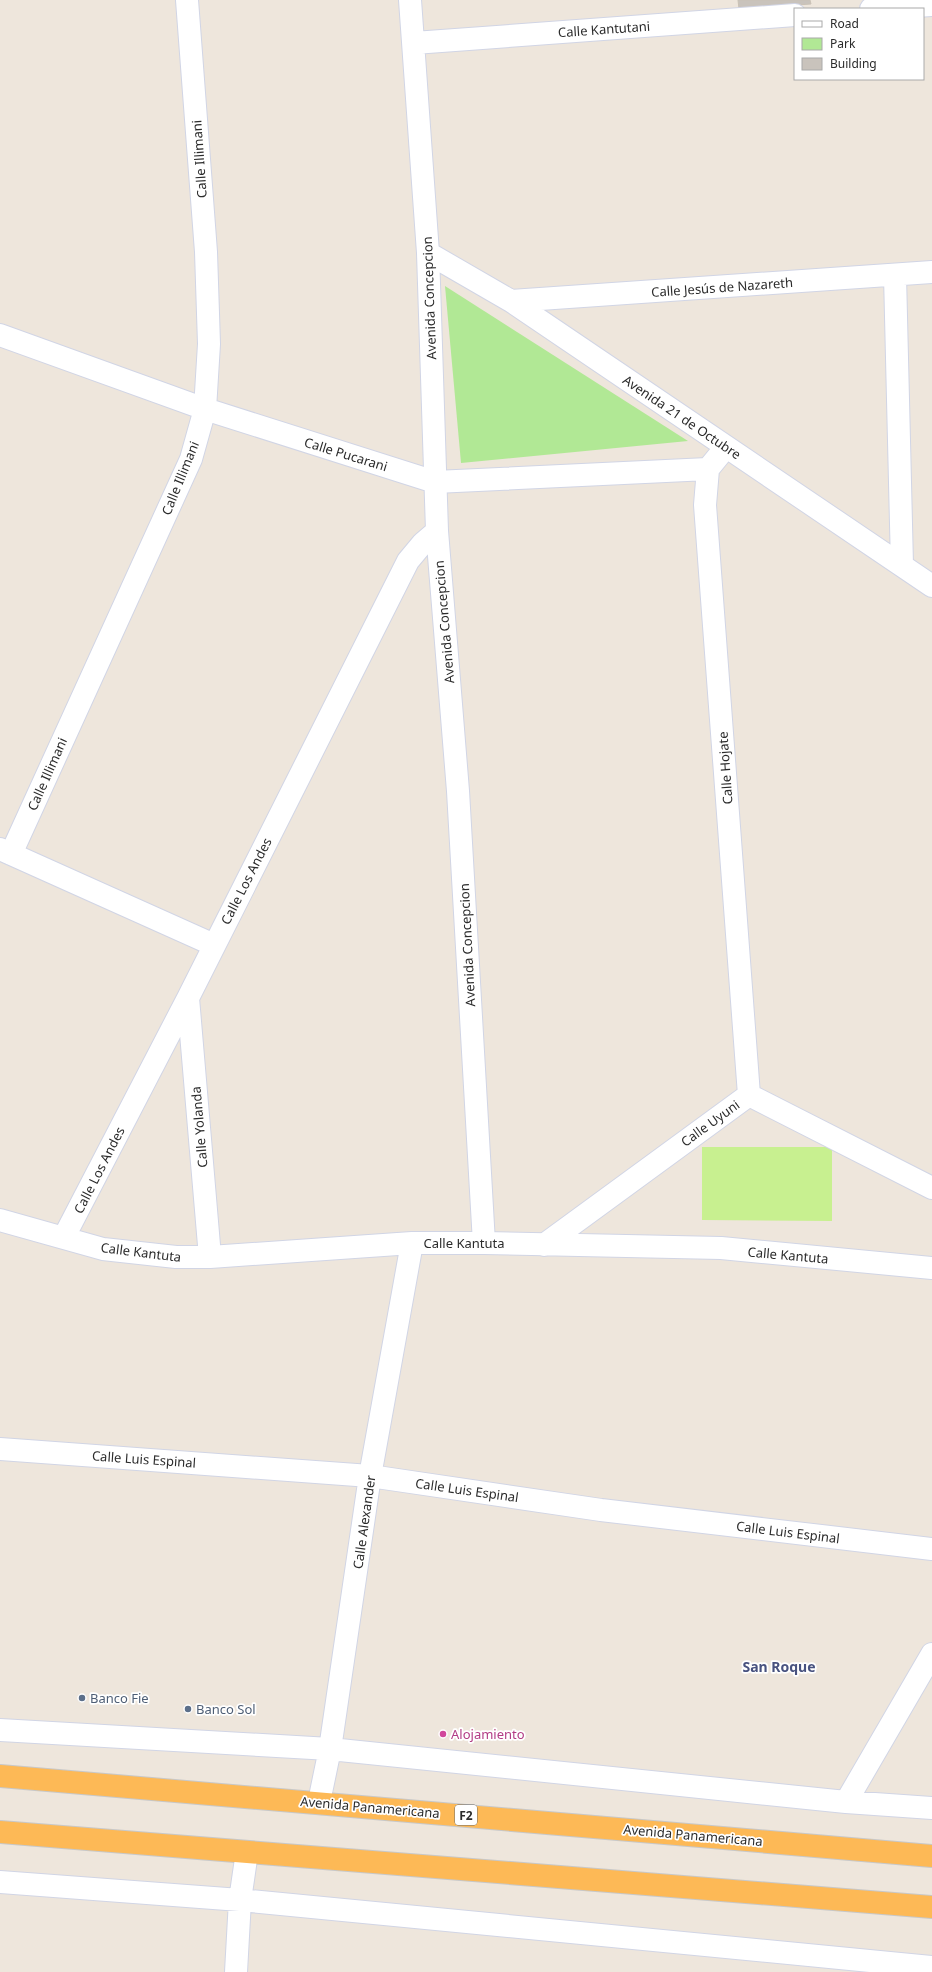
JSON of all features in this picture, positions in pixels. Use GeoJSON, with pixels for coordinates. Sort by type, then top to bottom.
{"type":"FeatureCollection","features":[{"type":"Feature","properties":{"kind":"highway","name":"Avenida Panamericana"},"geometry":{"type":"LineString","coordinates":[[0,1776],[319,1802],[932,1856]]}},
{"type":"Feature","properties":{"kind":"highway"},"geometry":{"type":"LineString","coordinates":[[0,1832],[932,1907]]}},
{"type":"Feature","properties":{"kind":"street","name":"Calle Illimani"},"geometry":{"type":"LineString","coordinates":[[6,852],[191,459],[204,409],[209,344],[206,252],[187,0]]}},
{"type":"Feature","properties":{"kind":"street","name":"Avenida Concepcion"},"geometry":{"type":"LineString","coordinates":[[410,0],[428,253],[436,531],[458,791],[484,1243]]}},
{"type":"Feature","properties":{"kind":"street"},"geometry":{"type":"LineString","coordinates":[[883,8],[932,4]]}},
{"type":"Feature","properties":{"kind":"street","name":"Calle Kantutani"},"geometry":{"type":"LineString","coordinates":[[414,42],[794,15]]}},
{"type":"Feature","properties":{"kind":"street","name":"Avenida 21 de Octubre"},"geometry":{"type":"LineString","coordinates":[[428,253],[511,301],[932,586]]}},
{"type":"Feature","properties":{"kind":"street","name":"Calle Jesús de Nazareth"},"geometry":{"type":"LineString","coordinates":[[511,301],[932,272]]}},
{"type":"Feature","properties":{"kind":"street"},"geometry":{"type":"LineString","coordinates":[[895,275],[902,565]]}},
{"type":"Feature","properties":{"kind":"street","name":"Calle Pucarani"},"geometry":{"type":"LineString","coordinates":[[0,335],[204,409],[435,482],[708,469]]}},
{"type":"Feature","properties":{"kind":"street"},"geometry":{"type":"LineString","coordinates":[[708,469],[726,447]]}},
{"type":"Feature","properties":{"kind":"street","name":"Calle Hojate"},"geometry":{"type":"LineString","coordinates":[[708,469],[705,505],[749,1095]]}},
{"type":"Feature","properties":{"kind":"street","name":"Calle Los Andes"},"geometry":{"type":"LineString","coordinates":[[64,1237],[188,998],[408,561],[423,543],[436,531]]}},
{"type":"Feature","properties":{"kind":"street"},"geometry":{"type":"LineString","coordinates":[[6,852],[214,945]]}},
{"type":"Feature","properties":{"kind":"street","name":"Calle Yolanda"},"geometry":{"type":"LineString","coordinates":[[188,998],[210,1257]]}},
{"type":"Feature","properties":{"kind":"street","name":"Calle Uyuni"},"geometry":{"type":"LineString","coordinates":[[544,1245],[749,1095],[932,1188]]}},
{"type":"Feature","properties":{"kind":"street","name":"Calle Kantuta"},"geometry":{"type":"LineString","coordinates":[[0,1220],[103,1249],[176,1257],[210,1257],[412,1243],[484,1243],[721,1248],[932,1268]]}},
{"type":"Feature","properties":{"kind":"street","name":"Calle Alexander"},"geometry":{"type":"LineString","coordinates":[[319,1802],[330,1749],[370,1476],[412,1243]]}},
{"type":"Feature","properties":{"kind":"street","name":"Calle Luis Espinal"},"geometry":{"type":"LineString","coordinates":[[0,1449],[370,1476],[601,1510],[932,1549]]}},
{"type":"Feature","properties":{"kind":"street"},"geometry":{"type":"LineString","coordinates":[[846,1802],[932,1654]]}},
{"type":"Feature","properties":{"kind":"street"},"geometry":{"type":"LineString","coordinates":[[0,1730],[330,1749],[846,1802],[932,1808]]}},
{"type":"Feature","properties":{"kind":"street"},"geometry":{"type":"LineString","coordinates":[[236,1972],[240,1900],[247,1852]]}},
{"type":"Feature","properties":{"kind":"street"},"geometry":{"type":"LineString","coordinates":[[0,1882],[240,1900],[932,1967]]}},
{"type":"Feature","properties":{"kind":"green space"},"geometry":{"type":"Polygon","coordinates":[[[445,286],[688,441],[461,463],[445,286]]]}},
{"type":"Feature","properties":{"kind":"green space"},"geometry":{"type":"Polygon","coordinates":[[[702,1147],[832,1147],[832,1221],[702,1220],[702,1147]]]}},
{"type":"Feature","properties":{"kind":"building"},"geometry":{"type":"Polygon","coordinates":[[[738,0],[810,0],[811,4],[739,9],[738,0]]]}},
{"type":"Feature","properties":{"kind":"place","name":"Banco Fie"},"geometry":{"type":"Point","coordinates":[82,1698]}},
{"type":"Feature","properties":{"kind":"place","name":"Banco Sol"},"geometry":{"type":"Point","coordinates":[188,1709]}},
{"type":"Feature","properties":{"kind":"place","name":"Alojamiento"},"geometry":{"type":"Point","coordinates":[443,1734]}},
{"type":"Feature","properties":{"kind":"district","name":"San Roque"},"geometry":{"type":"Point","coordinates":[779,1666]}}]}
